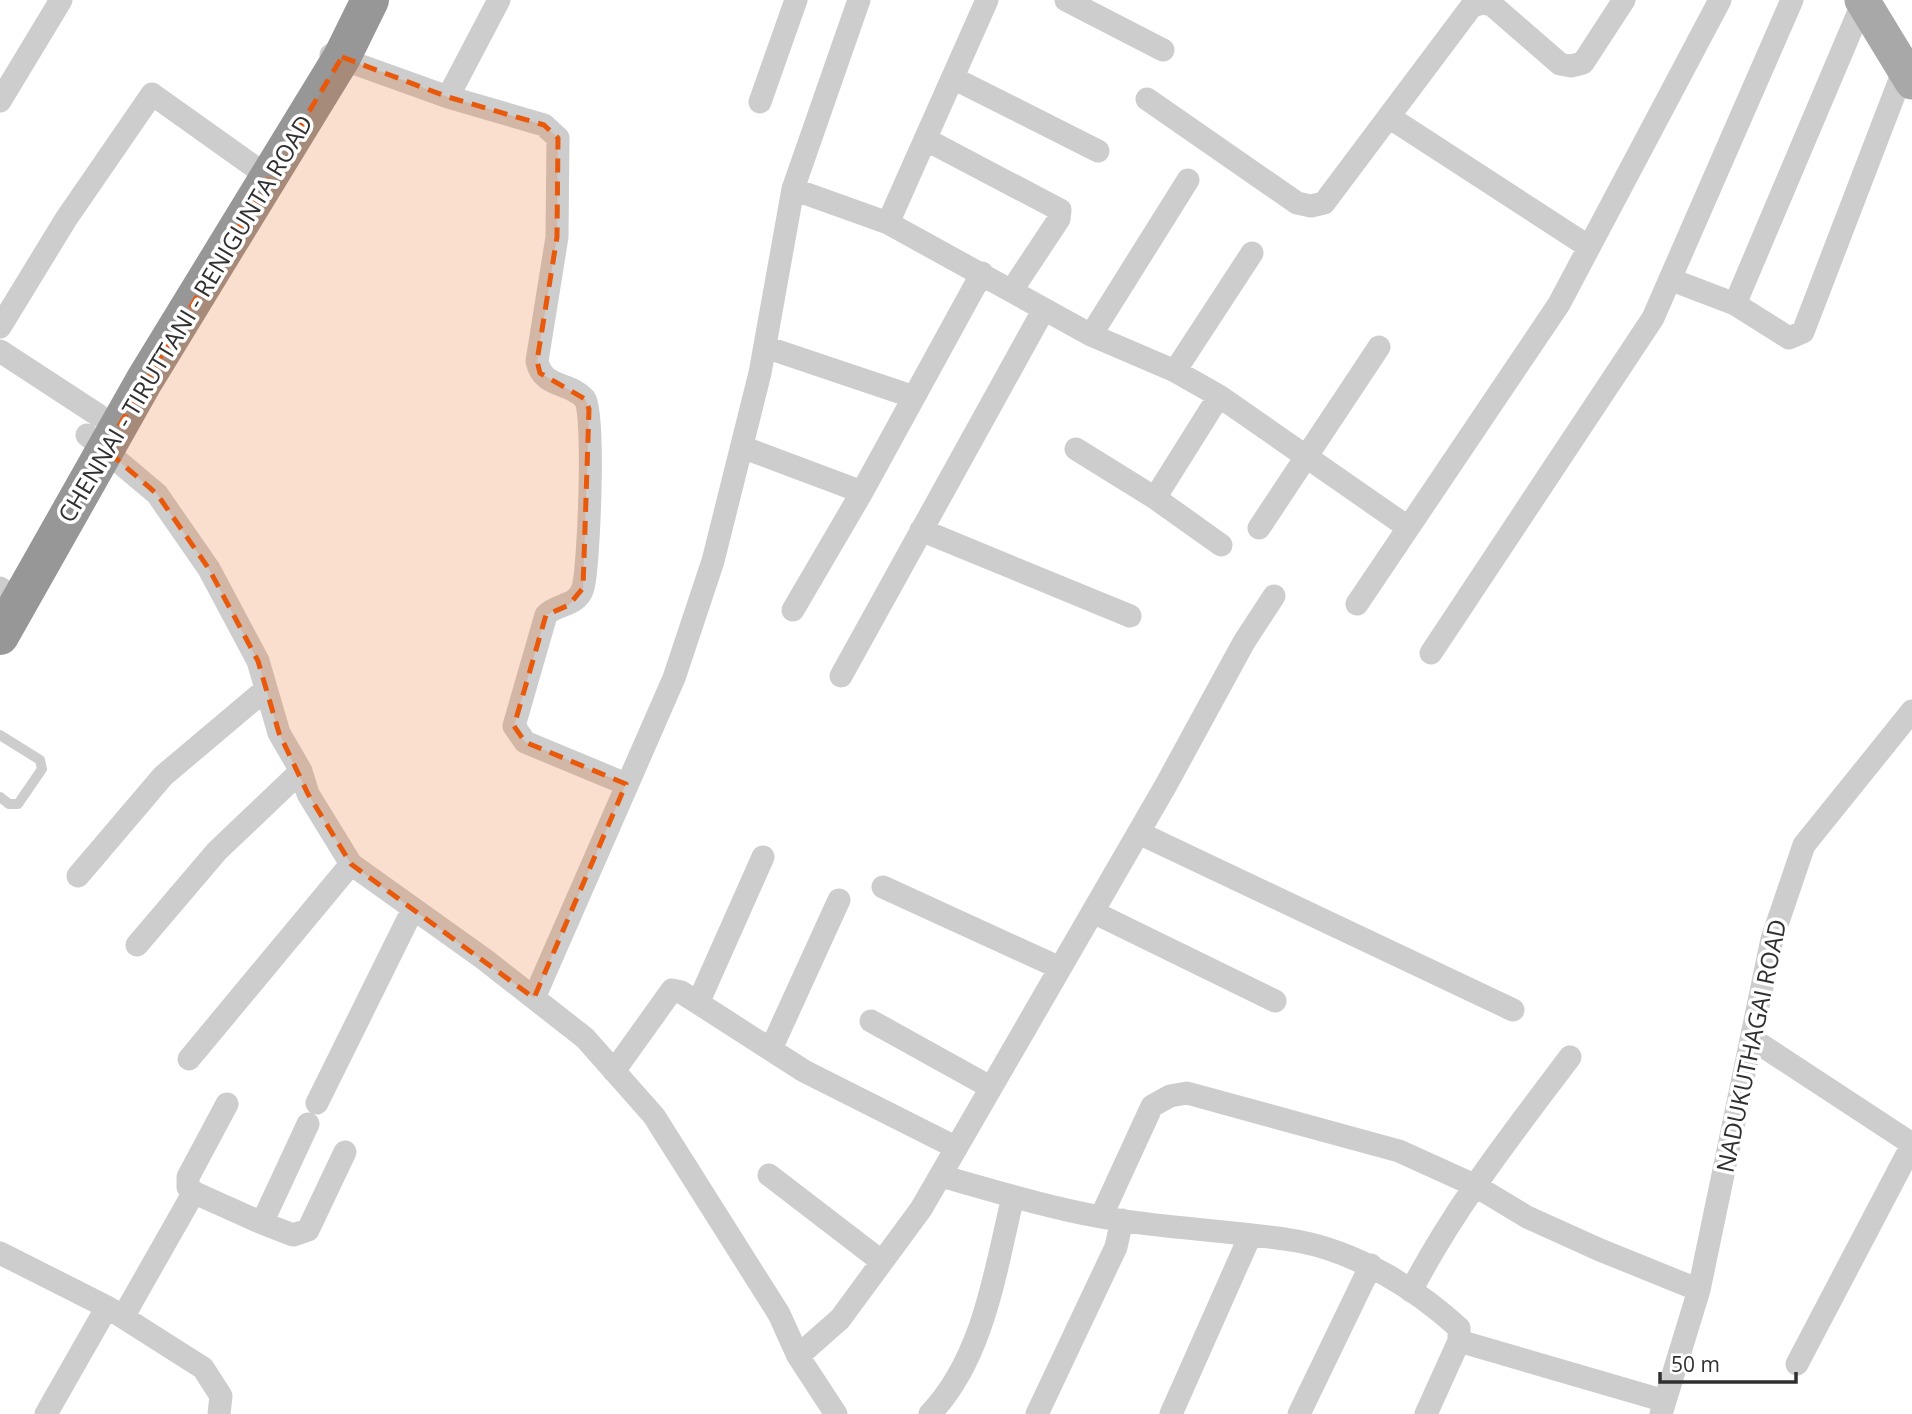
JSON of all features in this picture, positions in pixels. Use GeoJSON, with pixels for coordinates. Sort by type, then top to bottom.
{"type":"FeatureCollection","features":[{"type":"Feature","properties":{"kind":"highway","name":"CHENNAI - TIRUTTANI - RENIGUNTA ROAD"},"geometry":{"type":"LineString","coordinates":[[1,591],[332,55],[347,0]]}},
{"type":"Feature","properties":{"kind":"highway","name":"CHENNAI - TIRUTTANI - RENIGUNTA ROAD"},"geometry":{"type":"LineString","coordinates":[[0,636],[97,433],[254,166],[370,0]]}},
{"type":"Feature","properties":{"kind":"main road"},"geometry":{"type":"LineString","coordinates":[[1863,1],[1908,75]]}},
{"type":"Feature","properties":{"kind":"street"},"geometry":{"type":"LineString","coordinates":[[0,101],[61,0]]}},
{"type":"Feature","properties":{"kind":"street"},"geometry":{"type":"LineString","coordinates":[[448,97],[499,0]]}},
{"type":"Feature","properties":{"kind":"street"},"geometry":{"type":"LineString","coordinates":[[760,102],[796,0]]}},
{"type":"Feature","properties":{"kind":"street"},"geometry":{"type":"LineString","coordinates":[[534,998],[678,665],[713,561],[765,347],[793,189],[859,0]]}},
{"type":"Feature","properties":{"kind":"street"},"geometry":{"type":"LineString","coordinates":[[888,223],[987,0]]}},
{"type":"Feature","properties":{"kind":"street"},"geometry":{"type":"LineString","coordinates":[[1066,0],[1163,50]]}},
{"type":"Feature","properties":{"kind":"street"},"geometry":{"type":"LineString","coordinates":[[1147,99],[1297,203],[1311,206],[1324,203],[1471,7],[1482,3],[1492,5],[1560,64],[1571,66],[1583,63],[1625,0]]}},
{"type":"Feature","properties":{"kind":"street"},"geometry":{"type":"LineString","coordinates":[[1357,604],[1406,526],[1559,304],[1720,0]]}},
{"type":"Feature","properties":{"kind":"street"},"geometry":{"type":"LineString","coordinates":[[1431,653],[1653,318],[1672,280],[1792,0]]}},
{"type":"Feature","properties":{"kind":"street"},"geometry":{"type":"LineString","coordinates":[[1735,304],[1863,1]]}},
{"type":"Feature","properties":{"kind":"street"},"geometry":{"type":"LineString","coordinates":[[332,55],[448,97],[544,125],[558,138],[557,237],[537,360],[540,373],[550,382],[585,400],[589,409],[591,462],[583,588],[569,604],[552,609],[546,615],[514,726],[525,742],[626,784]]}},
{"type":"Feature","properties":{"kind":"street"},"geometry":{"type":"LineString","coordinates":[[1672,280],[1735,304],[1789,338],[1803,332],[1908,75]]}},
{"type":"Feature","properties":{"kind":"street"},"geometry":{"type":"LineString","coordinates":[[953,78],[1098,151]]}},
{"type":"Feature","properties":{"kind":"street"},"geometry":{"type":"LineString","coordinates":[[0,327],[66,219],[152,94],[254,166]]}},
{"type":"Feature","properties":{"kind":"street"},"geometry":{"type":"LineString","coordinates":[[1389,117],[1589,247]]}},
{"type":"Feature","properties":{"kind":"street"},"geometry":{"type":"LineString","coordinates":[[925,139],[1060,210],[1059,219],[1012,290]]}},
{"type":"Feature","properties":{"kind":"street"},"geometry":{"type":"LineString","coordinates":[[1091,335],[1188,180]]}},
{"type":"Feature","properties":{"kind":"street"},"geometry":{"type":"LineString","coordinates":[[793,189],[888,223],[1091,335],[1174,371],[1219,396],[1406,526]]}},
{"type":"Feature","properties":{"kind":"street"},"geometry":{"type":"LineString","coordinates":[[1174,371],[1252,253]]}},
{"type":"Feature","properties":{"kind":"street"},"geometry":{"type":"LineString","coordinates":[[793,610],[862,492],[982,273]]}},
{"type":"Feature","properties":{"kind":"street"},"geometry":{"type":"LineString","coordinates":[[841,676],[1044,309]]}},
{"type":"Feature","properties":{"kind":"street"},"geometry":{"type":"LineString","coordinates":[[765,347],[914,397]]}},
{"type":"Feature","properties":{"kind":"street"},"geometry":{"type":"LineString","coordinates":[[1259,528],[1379,347]]}},
{"type":"Feature","properties":{"kind":"street"},"geometry":{"type":"LineString","coordinates":[[0,351],[97,433],[157,494],[209,569],[258,661],[279,733],[300,771],[307,794],[351,864],[585,1038],[654,1116],[779,1314],[798,1356],[836,1414]]}},
{"type":"Feature","properties":{"kind":"street"},"geometry":{"type":"LineString","coordinates":[[1155,498],[1219,396]]}},
{"type":"Feature","properties":{"kind":"street"},"geometry":{"type":"LineString","coordinates":[[742,447],[862,492]]}},
{"type":"Feature","properties":{"kind":"street"},"geometry":{"type":"LineString","coordinates":[[1076,449],[1155,498],[1221,545]]}},
{"type":"Feature","properties":{"kind":"street"},"geometry":{"type":"LineString","coordinates":[[922,530],[1130,616]]}},
{"type":"Feature","properties":{"kind":"street"},"geometry":{"type":"LineString","coordinates":[[798,1356],[840,1319],[921,1209],[1139,832],[1244,642],[1274,596]]}},
{"type":"Feature","properties":{"kind":"street"},"geometry":{"type":"LineString","coordinates":[[78,876],[163,776],[266,690]]}},
{"type":"Feature","properties":{"kind":"street","name":"NADUKUTHAGAI ROAD"},"geometry":{"type":"LineString","coordinates":[[1663,1408],[1699,1290],[1772,939],[1804,845],[1912,711]]}},
{"type":"Feature","properties":{"kind":"street"},"geometry":{"type":"LineString","coordinates":[[137,945],[217,851],[300,771]]}},
{"type":"Feature","properties":{"kind":"street"},"geometry":{"type":"LineString","coordinates":[[1139,832],[1513,1010]]}},
{"type":"Feature","properties":{"kind":"street"},"geometry":{"type":"LineString","coordinates":[[699,1001],[763,857]]}},
{"type":"Feature","properties":{"kind":"street"},"geometry":{"type":"LineString","coordinates":[[190,1059],[351,864]]}},
{"type":"Feature","properties":{"kind":"street"},"geometry":{"type":"LineString","coordinates":[[883,887],[1060,968]]}},
{"type":"Feature","properties":{"kind":"street"},"geometry":{"type":"LineString","coordinates":[[771,1049],[839,900]]}},
{"type":"Feature","properties":{"kind":"street"},"geometry":{"type":"LineString","coordinates":[[317,1103],[412,911]]}},
{"type":"Feature","properties":{"kind":"street"},"geometry":{"type":"LineString","coordinates":[[1093,912],[1275,1001]]}},
{"type":"Feature","properties":{"kind":"street"},"geometry":{"type":"LineString","coordinates":[[614,1071],[672,990],[699,1001],[804,1071],[955,1147]]}},
{"type":"Feature","properties":{"kind":"street"},"geometry":{"type":"LineString","coordinates":[[870,1021],[990,1087]]}},
{"type":"Feature","properties":{"kind":"street"},"geometry":{"type":"LineString","coordinates":[[1752,1039],[1912,1145],[1797,1364]]}},
{"type":"Feature","properties":{"kind":"street"},"geometry":{"type":"LineString","coordinates":[[1411,1291],[1439,1237],[1474,1185],[1570,1057]]}},
{"type":"Feature","properties":{"kind":"street"},"geometry":{"type":"LineString","coordinates":[[1037,1414],[1116,1247],[1112,1219],[1152,1106],[1170,1096],[1186,1093],[1399,1151],[1474,1185],[1527,1217],[1699,1290]]}},
{"type":"Feature","properties":{"kind":"street"},"geometry":{"type":"LineString","coordinates":[[227,1104],[188,1177],[188,1186],[194,1192],[262,1223],[293,1235],[308,1230],[345,1152]]}},
{"type":"Feature","properties":{"kind":"street"},"geometry":{"type":"LineString","coordinates":[[262,1223],[308,1124]]}},
{"type":"Feature","properties":{"kind":"street"},"geometry":{"type":"LineString","coordinates":[[769,1175],[881,1261]]}},
{"type":"Feature","properties":{"kind":"street"},"geometry":{"type":"LineString","coordinates":[[941,1175],[1013,1197],[1112,1219],[1300,1242],[1371,1265],[1411,1291],[1459,1328],[1459,1342],[1426,1414]]}},
{"type":"Feature","properties":{"kind":"street"},"geometry":{"type":"LineString","coordinates":[[46,1414],[194,1192]]}},
{"type":"Feature","properties":{"kind":"street"},"geometry":{"type":"LineString","coordinates":[[930,1414],[957,1382],[970,1352],[1013,1197]]}},
{"type":"Feature","properties":{"kind":"street"},"geometry":{"type":"LineString","coordinates":[[1171,1414],[1250,1236]]}},
{"type":"Feature","properties":{"kind":"street"},"geometry":{"type":"LineString","coordinates":[[0,1252],[115,1312],[203,1368],[214,1381],[221,1396],[219,1414]]}},
{"type":"Feature","properties":{"kind":"street"},"geometry":{"type":"LineString","coordinates":[[1298,1414],[1371,1265]]}},
{"type":"Feature","properties":{"kind":"street"},"geometry":{"type":"LineString","coordinates":[[1459,1342],[1663,1408]]}},
{"type":"Feature","properties":{"kind":"lane"},"geometry":{"type":"LineString","coordinates":[[0,735],[40,761],[42,768],[18,804],[9,804],[0,797]]}},
{"type":"Feature","properties":{"kind":"highlighted area"},"geometry":{"type":"Polygon","coordinates":[[[342,57],[448,97],[544,125],[558,138],[557,237],[537,361],[540,373],[585,399],[589,409],[583,588],[569,605],[546,615],[514,726],[525,742],[626,784],[534,998],[351,864],[308,794],[279,733],[258,661],[209,569],[157,494],[105,449],[342,57]]]}}]}
